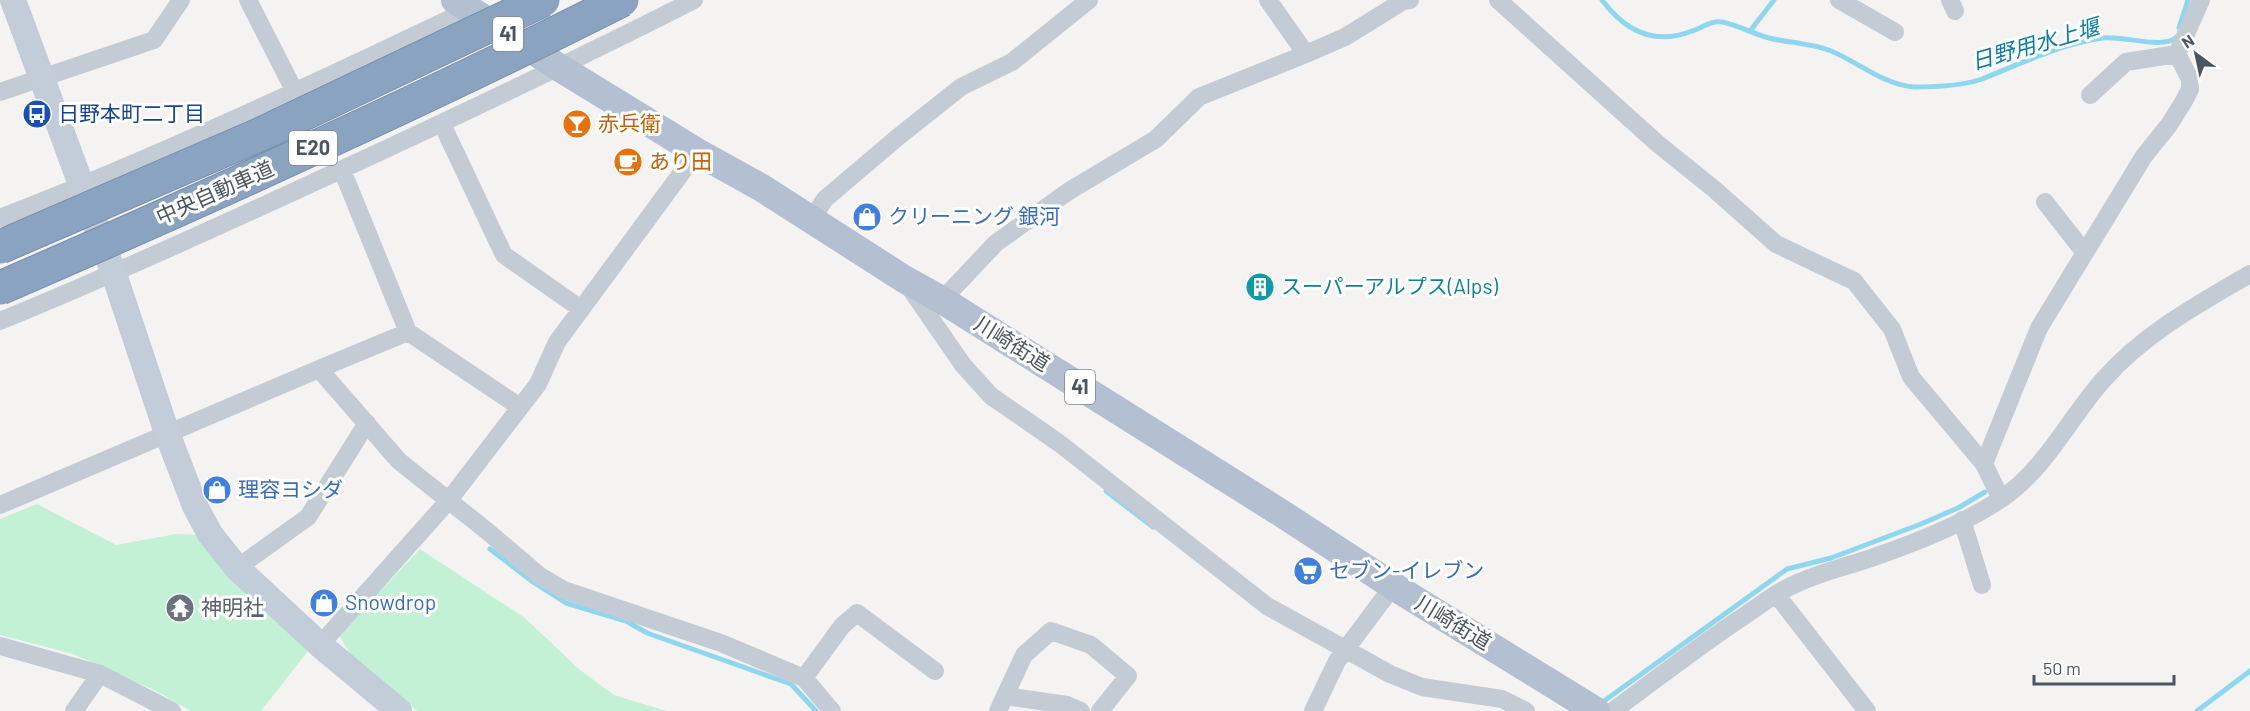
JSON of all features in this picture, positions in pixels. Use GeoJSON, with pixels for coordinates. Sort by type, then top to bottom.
{"type":"FeatureCollection","features":[{"type":"Feature","properties":{"kind":"highway","name":"中央自動車道"},"geometry":{"type":"LineString","coordinates":[[0,247],[259,135],[543,0]]}},
{"type":"Feature","properties":{"kind":"highway","name":"中央自動車道"},"geometry":{"type":"LineString","coordinates":[[0,288],[213,195],[539,42],[622,0]]}},
{"type":"Feature","properties":{"kind":"main road","name":"川崎街道"},"geometry":{"type":"LineString","coordinates":[[471,3],[560,68],[697,152],[762,188],[1281,513],[1393,586],[1596,711]]}},
{"type":"Feature","properties":{"kind":"street"},"geometry":{"type":"LineString","coordinates":[[13,0],[114,274],[167,433],[195,506],[210,534],[237,568],[321,645],[399,711]]}},
{"type":"Feature","properties":{"kind":"street"},"geometry":{"type":"LineString","coordinates":[[0,92],[154,40],[181,0]]}},
{"type":"Feature","properties":{"kind":"street"},"geometry":{"type":"LineString","coordinates":[[248,0],[295,92]]}},
{"type":"Feature","properties":{"kind":"street"},"geometry":{"type":"LineString","coordinates":[[0,321],[114,274],[442,124],[560,68],[694,0]]}},
{"type":"Feature","properties":{"kind":"street"},"geometry":{"type":"LineString","coordinates":[[811,220],[825,199],[961,87],[1012,62],[1089,0]]}},
{"type":"Feature","properties":{"kind":"street"},"geometry":{"type":"LineString","coordinates":[[1268,0],[1306,54]]}},
{"type":"Feature","properties":{"kind":"street"},"geometry":{"type":"LineString","coordinates":[[942,300],[996,243],[1069,191],[1156,138],[1199,97],[1345,37],[1410,0]]}},
{"type":"Feature","properties":{"kind":"street"},"geometry":{"type":"LineString","coordinates":[[1498,0],[1658,144],[1714,189],[1776,244],[1854,281],[1892,329],[1911,377],[1984,464],[2001,499]]}},
{"type":"Feature","properties":{"kind":"street"},"geometry":{"type":"LineString","coordinates":[[1839,0],[1895,32]]}},
{"type":"Feature","properties":{"kind":"street"},"geometry":{"type":"LineString","coordinates":[[2177,54],[2201,0]]}},
{"type":"Feature","properties":{"kind":"street"},"geometry":{"type":"LineString","coordinates":[[0,218],[81,187],[226,124],[295,92],[471,3]]}},
{"type":"Feature","properties":{"kind":"street"},"geometry":{"type":"LineString","coordinates":[[1984,464],[2039,328],[2144,156],[2169,125],[2190,89],[2190,79],[2177,54]]}},
{"type":"Feature","properties":{"kind":"street"},"geometry":{"type":"LineString","coordinates":[[2091,95],[2126,62],[2177,54]]}},
{"type":"Feature","properties":{"kind":"street"},"geometry":{"type":"LineString","coordinates":[[442,124],[504,255],[581,309]]}},
{"type":"Feature","properties":{"kind":"street"},"geometry":{"type":"LineString","coordinates":[[321,645],[449,500],[538,384],[557,342],[697,152]]}},
{"type":"Feature","properties":{"kind":"street"},"geometry":{"type":"LineString","coordinates":[[342,170],[408,332],[520,407]]}},
{"type":"Feature","properties":{"kind":"street"},"geometry":{"type":"LineString","coordinates":[[2045,202],[2085,253]]}},
{"type":"Feature","properties":{"kind":"street"},"geometry":{"type":"LineString","coordinates":[[1614,711],[1696,648],[1776,594],[1799,582],[1878,556],[1962,520],[2001,499],[2047,455],[2076,412],[2105,378],[2139,344],[2176,317],[2250,274]]}},
{"type":"Feature","properties":{"kind":"street"},"geometry":{"type":"LineString","coordinates":[[904,279],[963,365],[992,396],[1059,443],[1267,606],[1348,648],[1390,674],[1422,687],[1502,699],[1526,711]]}},
{"type":"Feature","properties":{"kind":"street"},"geometry":{"type":"LineString","coordinates":[[0,506],[408,332]]}},
{"type":"Feature","properties":{"kind":"street"},"geometry":{"type":"LineString","coordinates":[[319,369],[399,461],[540,576],[564,590],[721,643],[804,678],[832,711]]}},
{"type":"Feature","properties":{"kind":"street"},"geometry":{"type":"LineString","coordinates":[[237,568],[308,517],[367,423]]}},
{"type":"Feature","properties":{"kind":"street"},"geometry":{"type":"LineString","coordinates":[[1962,520],[1982,585]]}},
{"type":"Feature","properties":{"kind":"street"},"geometry":{"type":"LineString","coordinates":[[1313,711],[1338,661],[1393,586]]}},
{"type":"Feature","properties":{"kind":"street"},"geometry":{"type":"LineString","coordinates":[[1776,594],[1867,711]]}},
{"type":"Feature","properties":{"kind":"street"},"geometry":{"type":"LineString","coordinates":[[804,678],[842,626],[857,613],[935,671]]}},
{"type":"Feature","properties":{"kind":"street"},"geometry":{"type":"LineString","coordinates":[[1081,711],[1067,705],[1001,703],[1024,655],[1051,631],[1090,645],[1128,676],[1100,711]]}},
{"type":"Feature","properties":{"kind":"street"},"geometry":{"type":"LineString","coordinates":[[0,646],[100,674],[172,711]]}},
{"type":"Feature","properties":{"kind":"street"},"geometry":{"type":"LineString","coordinates":[[74,711],[100,674]]}},
{"type":"Feature","properties":{"kind":"green space"},"geometry":{"type":"Polygon","coordinates":[[[37,504],[116,545],[176,534],[200,535],[312,646],[261,711],[191,711],[154,690],[73,654],[0,635],[0,519],[37,504]]]}},
{"type":"Feature","properties":{"kind":"green space"},"geometry":{"type":"Polygon","coordinates":[[[420,549],[525,618],[580,670],[614,695],[666,711],[417,711],[353,659],[339,635],[420,549]]]}},
{"type":"Feature","properties":{"kind":"waterway","name":"日野用水上堰"},"geometry":{"type":"LineString","coordinates":[[1602,0],[1620,20],[1641,33],[1665,37],[1696,30],[1710,23],[1722,22],[1769,38],[1823,48],[1882,78],[1914,87],[1948,86],[1982,79],[2056,50],[2086,41],[2110,38],[2162,42],[2171,41],[2177,37]]}},
{"type":"Feature","properties":{"kind":"waterway"},"geometry":{"type":"LineString","coordinates":[[1750,31],[1774,0]]}},
{"type":"Feature","properties":{"kind":"waterway","name":"日野用水上堰"},"geometry":{"type":"LineString","coordinates":[[2179,28],[2188,0]]}},
{"type":"Feature","properties":{"kind":"waterway"},"geometry":{"type":"LineString","coordinates":[[1106,491],[1153,527]]}},
{"type":"Feature","properties":{"kind":"waterway"},"geometry":{"type":"LineString","coordinates":[[1604,701],[1787,569],[1831,558],[1921,524],[1958,508],[1985,492]]}},
{"type":"Feature","properties":{"kind":"waterway"},"geometry":{"type":"LineString","coordinates":[[490,549],[533,582],[566,603],[626,621],[647,633],[791,684],[816,711]]}},
{"type":"Feature","properties":{"kind":"waterway"},"geometry":{"type":"LineString","coordinates":[[2197,711],[2250,671]]}},
{"type":"Feature","properties":{"kind":"place","name":"日野本町二丁目"},"geometry":{"type":"Point","coordinates":[37,114]}},
{"type":"Feature","properties":{"kind":"place","name":"赤兵衛"},"geometry":{"type":"Point","coordinates":[577,124]}},
{"type":"Feature","properties":{"kind":"place","name":"あり田"},"geometry":{"type":"Point","coordinates":[628,162]}},
{"type":"Feature","properties":{"kind":"place","name":"クリーニング 銀河"},"geometry":{"type":"Point","coordinates":[867,217]}},
{"type":"Feature","properties":{"kind":"place","name":"スーパーアルプス(Alps)"},"geometry":{"type":"Point","coordinates":[1260,287]}},
{"type":"Feature","properties":{"kind":"place","name":"理容ヨシダ"},"geometry":{"type":"Point","coordinates":[217,490]}},
{"type":"Feature","properties":{"kind":"place","name":"セブン-イレブン"},"geometry":{"type":"Point","coordinates":[1308,571]}},
{"type":"Feature","properties":{"kind":"place","name":"Snowdrop"},"geometry":{"type":"Point","coordinates":[324,603]}},
{"type":"Feature","properties":{"kind":"place","name":"神明社"},"geometry":{"type":"Point","coordinates":[180,608]}}]}
